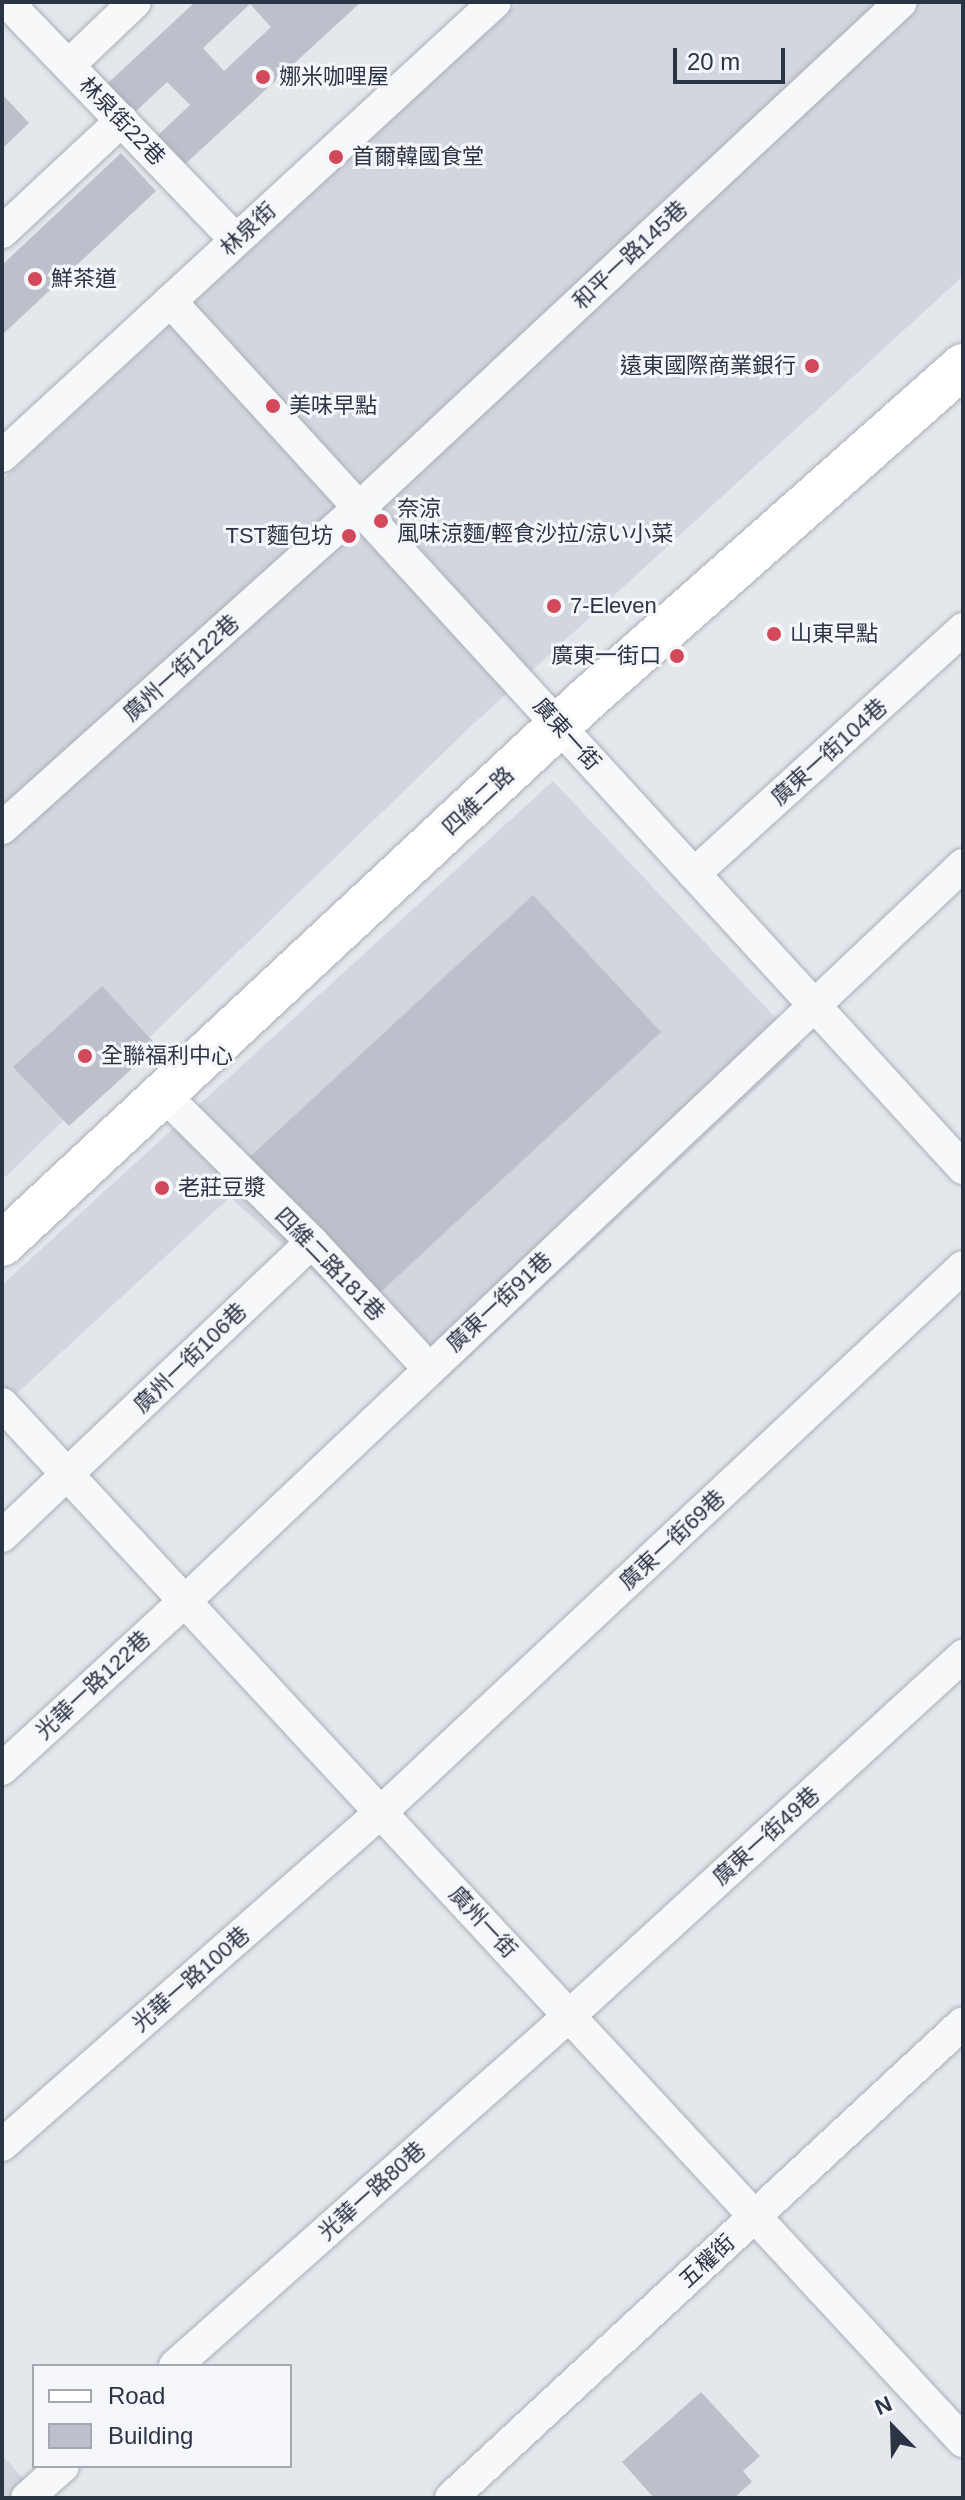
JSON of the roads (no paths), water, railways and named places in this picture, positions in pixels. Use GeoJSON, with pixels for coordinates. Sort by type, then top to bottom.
{"type":"FeatureCollection","features":[{"type":"Feature","properties":{"kind":"street","name":"林泉街22巷"},"geometry":{"type":"LineString","coordinates":[[7,2],[236,240]]}},
{"type":"Feature","properties":{"kind":"street"},"geometry":{"type":"LineString","coordinates":[[69,65],[135,2]]}},
{"type":"Feature","properties":{"kind":"street","name":"林泉街"},"geometry":{"type":"LineString","coordinates":[[2,456],[495,2]]}},
{"type":"Feature","properties":{"kind":"street","name":"和平一路145巷"},"geometry":{"type":"LineString","coordinates":[[359,508],[901,2]]}},
{"type":"Feature","properties":{"kind":"street"},"geometry":{"type":"LineString","coordinates":[[2,232],[122,120]]}},
{"type":"Feature","properties":{"kind":"street","name":"廣東一街"},"geometry":{"type":"LineString","coordinates":[[170,301],[963,1168]]}},
{"type":"Feature","properties":{"kind":"street","name":"四維二路"},"geometry":{"type":"LineString","coordinates":[[2,1244],[559,726],[963,366]]}},
{"type":"Feature","properties":{"kind":"street","name":"廣州一街122巷"},"geometry":{"type":"LineString","coordinates":[[2,828],[359,508]]}},
{"type":"Feature","properties":{"kind":"street","name":"廣東一街104巷"},"geometry":{"type":"LineString","coordinates":[[694,874],[963,629]]}},
{"type":"Feature","properties":{"kind":"street","name":"廣東一街91巷"},"geometry":{"type":"LineString","coordinates":[[185,1601],[963,865]]}},
{"type":"Feature","properties":{"kind":"street","name":"四維二路181巷"},"geometry":{"type":"LineString","coordinates":[[163,1094],[312,1242],[429,1369]]}},
{"type":"Feature","properties":{"kind":"street","name":"廣州一街106巷"},"geometry":{"type":"LineString","coordinates":[[2,1536],[312,1242]]}},
{"type":"Feature","properties":{"kind":"street","name":"廣東一街69巷"},"geometry":{"type":"LineString","coordinates":[[381,1812],[963,1267]]}},
{"type":"Feature","properties":{"kind":"street","name":"廣州一街"},"geometry":{"type":"LineString","coordinates":[[2,1404],[963,2441]]}},
{"type":"Feature","properties":{"kind":"street","name":"光華一路122巷"},"geometry":{"type":"LineString","coordinates":[[2,1769],[185,1601]]}},
{"type":"Feature","properties":{"kind":"street","name":"廣東一街49巷"},"geometry":{"type":"LineString","coordinates":[[569,2016],[961,1661]]}},
{"type":"Feature","properties":{"kind":"street","name":"光華一路100巷"},"geometry":{"type":"LineString","coordinates":[[2,2145],[381,1812]]}},
{"type":"Feature","properties":{"kind":"street","name":"光華一路80巷"},"geometry":{"type":"LineString","coordinates":[[177,2364],[569,2016]]}},
{"type":"Feature","properties":{"kind":"street","name":"五權街"},"geometry":{"type":"LineString","coordinates":[[451,2498],[963,2023]]}},
{"type":"Feature","properties":{"kind":"street"},"geometry":{"type":"LineString","coordinates":[[27,2498],[61,2468]]}},
{"type":"Feature","properties":{"kind":"place","name":"娜米咖哩屋"},"geometry":{"type":"Point","coordinates":[263,77]}},
{"type":"Feature","properties":{"kind":"place","name":"首爾韓國食堂"},"geometry":{"type":"Point","coordinates":[336,157]}},
{"type":"Feature","properties":{"kind":"place","name":"鮮茶道"},"geometry":{"type":"Point","coordinates":[35,279]}},
{"type":"Feature","properties":{"kind":"place","name":"遠東國際商業銀行"},"geometry":{"type":"Point","coordinates":[812,366]}},
{"type":"Feature","properties":{"kind":"place","name":"美味早點"},"geometry":{"type":"Point","coordinates":[273,406]}},
{"type":"Feature","properties":{"kind":"place","name":"奈涼 風味涼麵/輕食沙拉/涼い小菜"},"geometry":{"type":"Point","coordinates":[381,521]}},
{"type":"Feature","properties":{"kind":"place","name":"TST麵包坊"},"geometry":{"type":"Point","coordinates":[349,536]}},
{"type":"Feature","properties":{"kind":"place","name":"7-Eleven"},"geometry":{"type":"Point","coordinates":[554,606]}},
{"type":"Feature","properties":{"kind":"place","name":"山東早點"},"geometry":{"type":"Point","coordinates":[774,634]}},
{"type":"Feature","properties":{"kind":"place","name":"廣東一街口"},"geometry":{"type":"Point","coordinates":[677,656]}},
{"type":"Feature","properties":{"kind":"place","name":"全聯福利中心"},"geometry":{"type":"Point","coordinates":[85,1056]}},
{"type":"Feature","properties":{"kind":"place","name":"老莊豆漿"},"geometry":{"type":"Point","coordinates":[162,1188]}}]}
